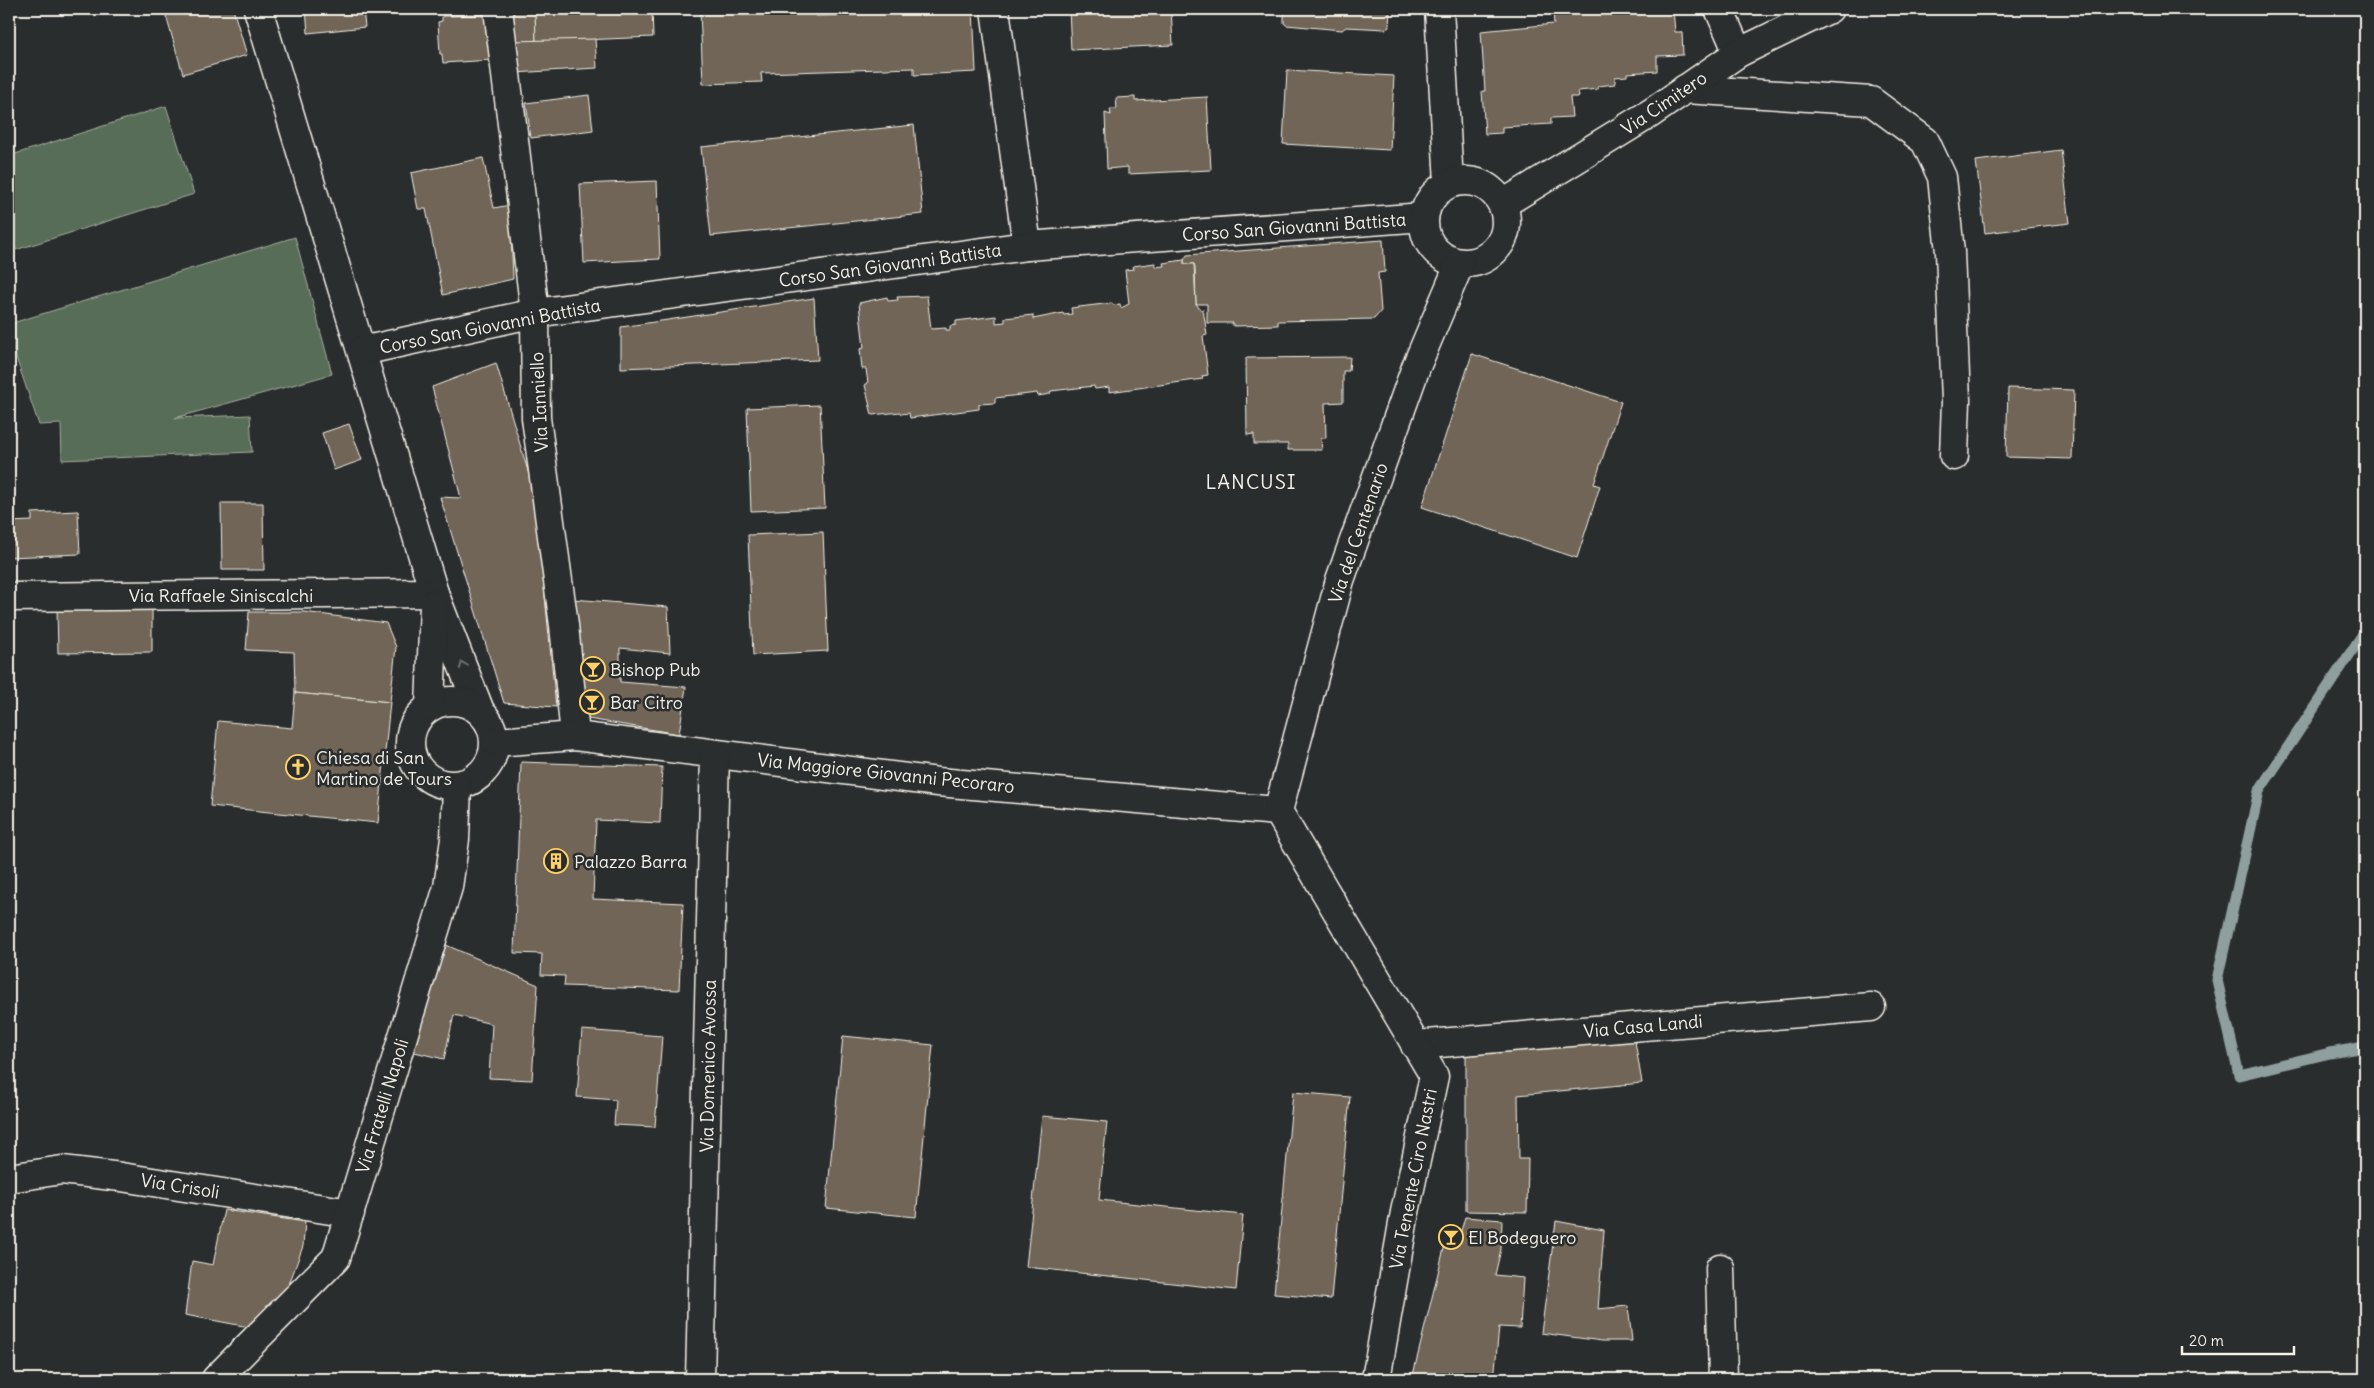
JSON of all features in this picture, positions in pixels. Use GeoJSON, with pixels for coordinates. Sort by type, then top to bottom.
{"type":"FeatureCollection","features":[{"type":"Feature","properties":{"kind":"street"},"geometry":{"type":"LineString","coordinates":[[258,9],[434,593],[480,711],[493,731],[495,742],[488,766],[470,782],[457,786],[443,785],[430,779],[419,770],[412,758],[409,743],[411,729],[419,716],[430,707],[442,702],[456,700],[469,704],[480,711]]}},
{"type":"Feature","properties":{"kind":"street","name":"Via Ianniello"},"geometry":{"type":"LineString","coordinates":[[498,9],[535,313],[536,418],[564,625],[574,736]]}},
{"type":"Feature","properties":{"kind":"street"},"geometry":{"type":"LineString","coordinates":[[996,9],[1027,246]]}},
{"type":"Feature","properties":{"kind":"street"},"geometry":{"type":"LineString","coordinates":[[1439,9],[1449,183]]}},
{"type":"Feature","properties":{"kind":"street"},"geometry":{"type":"LineString","coordinates":[[1719,9],[1738,53]]}},
{"type":"Feature","properties":{"kind":"street","name":"Via Cimitero"},"geometry":{"type":"LineString","coordinates":[[1503,204],[1651,113],[1738,53],[1829,9]]}},
{"type":"Feature","properties":{"kind":"street"},"geometry":{"type":"LineString","coordinates":[[1685,89],[1871,101],[1925,141],[1942,177],[1950,252],[1956,401],[1954,456]]}},
{"type":"Feature","properties":{"kind":"street"},"geometry":{"type":"LineString","coordinates":[[1461,180],[1474,181],[1486,186],[1496,194],[1503,204],[1506,216],[1506,229],[1495,251],[1473,263],[1460,263],[1448,260],[1437,252],[1425,230],[1424,217],[1432,196],[1449,183],[1461,180]]}},
{"type":"Feature","properties":{"kind":"street","name":"Corso San Giovanni Battista"},"geometry":{"type":"LineString","coordinates":[[362,351],[535,313],[1027,246],[1424,217]]}},
{"type":"Feature","properties":{"kind":"street","name":"Via del Centenario"},"geometry":{"type":"LineString","coordinates":[[1278,811],[1340,580],[1416,367],[1460,263]]}},
{"type":"Feature","properties":{"kind":"street"},"geometry":{"type":"LineString","coordinates":[[430,707],[434,593]]}},
{"type":"Feature","properties":{"kind":"street","name":"Via Raffaele Siniscalchi"},"geometry":{"type":"LineString","coordinates":[[9,596],[434,593]]}},
{"type":"Feature","properties":{"kind":"street","name":"Via Maggiore Giovanni Pecoraro"},"geometry":{"type":"LineString","coordinates":[[495,742],[574,736],[938,782],[1278,811]]}},
{"type":"Feature","properties":{"kind":"street","name":"Via Domenico Avossa"},"geometry":{"type":"LineString","coordinates":[[700,1379],[715,754]]}},
{"type":"Feature","properties":{"kind":"street","name":"Via Fratelli Napoli"},"geometry":{"type":"LineString","coordinates":[[216,1379],[336,1258],[448,887],[455,839],[457,786]]}},
{"type":"Feature","properties":{"kind":"street","name":"Via Tenente Ciro Nastri"},"geometry":{"type":"LineString","coordinates":[[1278,811],[1434,1076],[1405,1212],[1376,1379]]}},
{"type":"Feature","properties":{"kind":"street","name":"Via Casa Landi"},"geometry":{"type":"LineString","coordinates":[[1415,1045],[1871,1007]]}},
{"type":"Feature","properties":{"kind":"street","name":"Via Crisoli"},"geometry":{"type":"LineString","coordinates":[[9,1178],[62,1170],[122,1177],[350,1213]]}},
{"type":"Feature","properties":{"kind":"street"},"geometry":{"type":"LineString","coordinates":[[1720,1268],[1723,1379]]}},
{"type":"Feature","properties":{"kind":"green space"},"geometry":{"type":"Polygon","coordinates":[[[166,106],[194,194],[9,252],[9,156],[166,106]]]}},
{"type":"Feature","properties":{"kind":"green space"},"geometry":{"type":"Polygon","coordinates":[[[295,237],[332,374],[175,418],[250,415],[252,452],[62,460],[61,424],[39,425],[9,337],[9,324],[295,237]]]}},
{"type":"Feature","properties":{"kind":"building"},"geometry":{"type":"Polygon","coordinates":[[[164,9],[233,9],[247,55],[183,74],[164,9]]]}},
{"type":"Feature","properties":{"kind":"building"},"geometry":{"type":"Polygon","coordinates":[[[306,9],[363,9],[365,27],[308,33],[306,9]]]}},
{"type":"Feature","properties":{"kind":"building"},"geometry":{"type":"Polygon","coordinates":[[[451,9],[489,9],[489,15],[451,18],[451,9]]]}},
{"type":"Feature","properties":{"kind":"building"},"geometry":{"type":"Polygon","coordinates":[[[508,9],[535,9],[536,42],[511,41],[508,9]]]}},
{"type":"Feature","properties":{"kind":"building"},"geometry":{"type":"Polygon","coordinates":[[[535,9],[652,9],[653,37],[536,42],[535,9]]]}},
{"type":"Feature","properties":{"kind":"building"},"geometry":{"type":"Polygon","coordinates":[[[700,9],[816,9],[816,16],[857,15],[857,9],[973,9],[976,72],[914,75],[914,68],[761,73],[762,82],[703,84],[700,9]]]}},
{"type":"Feature","properties":{"kind":"building"},"geometry":{"type":"Polygon","coordinates":[[[1069,9],[1171,9],[1173,45],[1071,50],[1069,9]]]}},
{"type":"Feature","properties":{"kind":"building"},"geometry":{"type":"Polygon","coordinates":[[[1284,9],[1390,9],[1389,27],[1386,29],[1346,27],[1342,30],[1286,25],[1284,23],[1284,9]]]}},
{"type":"Feature","properties":{"kind":"building"},"geometry":{"type":"Polygon","coordinates":[[[1673,9],[1675,32],[1682,32],[1683,55],[1657,56],[1657,71],[1627,73],[1627,76],[1615,77],[1615,84],[1598,86],[1598,89],[1578,91],[1579,97],[1570,97],[1572,117],[1551,118],[1551,124],[1502,127],[1502,133],[1485,134],[1482,91],[1485,91],[1481,31],[1554,24],[1553,10],[1673,9]]]}},
{"type":"Feature","properties":{"kind":"building"},"geometry":{"type":"Polygon","coordinates":[[[489,15],[492,60],[443,63],[442,54],[440,54],[438,22],[442,21],[442,16],[489,15]]]}},
{"type":"Feature","properties":{"kind":"building"},"geometry":{"type":"Polygon","coordinates":[[[595,39],[597,68],[514,73],[511,41],[595,39]]]}},
{"type":"Feature","properties":{"kind":"building"},"geometry":{"type":"Polygon","coordinates":[[[1287,70],[1394,76],[1390,150],[1283,144],[1287,70]]]}},
{"type":"Feature","properties":{"kind":"building"},"geometry":{"type":"Polygon","coordinates":[[[589,95],[593,130],[531,138],[526,103],[589,95]]]}},
{"type":"Feature","properties":{"kind":"building"},"geometry":{"type":"Polygon","coordinates":[[[1135,97],[1135,101],[1207,97],[1211,170],[1128,174],[1128,167],[1107,169],[1105,113],[1111,115],[1110,109],[1117,109],[1116,98],[1135,97]]]}},
{"type":"Feature","properties":{"kind":"building"},"geometry":{"type":"Polygon","coordinates":[[[914,125],[923,214],[711,236],[701,147],[914,125]]]}},
{"type":"Feature","properties":{"kind":"building"},"geometry":{"type":"Polygon","coordinates":[[[2061,150],[2070,223],[1985,233],[1976,161],[2061,150]]]}},
{"type":"Feature","properties":{"kind":"building"},"geometry":{"type":"Polygon","coordinates":[[[483,158],[494,208],[510,205],[513,279],[443,295],[426,209],[418,209],[411,173],[483,158]]]}},
{"type":"Feature","properties":{"kind":"building"},"geometry":{"type":"Polygon","coordinates":[[[657,181],[660,259],[584,263],[580,184],[657,181]]]}},
{"type":"Feature","properties":{"kind":"building"},"geometry":{"type":"Polygon","coordinates":[[[1383,240],[1385,272],[1378,273],[1381,311],[1374,319],[1278,321],[1278,325],[1233,326],[1233,323],[1207,323],[1207,304],[1196,304],[1194,264],[1184,264],[1187,255],[1383,240]]]}},
{"type":"Feature","properties":{"kind":"building"},"geometry":{"type":"Polygon","coordinates":[[[1184,260],[1184,264],[1194,264],[1196,304],[1201,310],[1203,309],[1207,335],[1203,336],[1208,375],[1202,376],[1203,379],[1109,392],[1109,387],[1095,389],[1094,386],[1051,391],[1050,394],[1038,396],[1037,393],[995,398],[995,403],[979,404],[979,409],[910,418],[909,413],[901,414],[900,412],[872,415],[865,385],[868,383],[866,369],[862,369],[860,349],[864,348],[859,303],[887,297],[888,301],[898,300],[897,297],[927,296],[931,329],[946,328],[946,330],[950,330],[950,326],[956,325],[956,321],[996,316],[996,323],[1005,322],[1005,318],[1033,315],[1033,319],[1063,313],[1064,315],[1072,314],[1071,308],[1112,303],[1113,305],[1120,304],[1121,308],[1129,304],[1125,270],[1134,269],[1133,266],[1155,263],[1155,267],[1164,266],[1163,263],[1184,260]]]}},
{"type":"Feature","properties":{"kind":"building"},"geometry":{"type":"Polygon","coordinates":[[[814,298],[818,360],[621,368],[621,327],[814,298]]]}},
{"type":"Feature","properties":{"kind":"building"},"geometry":{"type":"Polygon","coordinates":[[[1472,354],[1621,402],[1594,484],[1600,486],[1577,558],[1422,507],[1472,354]]]}},
{"type":"Feature","properties":{"kind":"building"},"geometry":{"type":"Polygon","coordinates":[[[1350,357],[1349,371],[1343,371],[1343,402],[1325,403],[1326,438],[1321,438],[1322,450],[1288,450],[1288,444],[1254,444],[1254,434],[1247,435],[1246,358],[1350,357]]]}},
{"type":"Feature","properties":{"kind":"building"},"geometry":{"type":"Polygon","coordinates":[[[496,363],[535,495],[556,707],[504,703],[440,497],[461,498],[432,387],[496,363]]]}},
{"type":"Feature","properties":{"kind":"building"},"geometry":{"type":"Polygon","coordinates":[[[2008,388],[2074,390],[2072,459],[2006,457],[2008,388]]]}},
{"type":"Feature","properties":{"kind":"building"},"geometry":{"type":"Polygon","coordinates":[[[820,405],[825,508],[751,511],[747,408],[820,405]]]}},
{"type":"Feature","properties":{"kind":"building"},"geometry":{"type":"Polygon","coordinates":[[[349,424],[362,460],[334,470],[322,433],[349,424]]]}},
{"type":"Feature","properties":{"kind":"building"},"geometry":{"type":"Polygon","coordinates":[[[221,503],[263,503],[264,570],[222,570],[221,503]]]}},
{"type":"Feature","properties":{"kind":"building"},"geometry":{"type":"Polygon","coordinates":[[[78,511],[80,554],[9,557],[9,522],[32,521],[32,513],[78,511]]]}},
{"type":"Feature","properties":{"kind":"building"},"geometry":{"type":"Polygon","coordinates":[[[823,532],[828,651],[753,655],[748,535],[823,532]]]}},
{"type":"Feature","properties":{"kind":"building"},"geometry":{"type":"Polygon","coordinates":[[[573,599],[668,607],[670,653],[620,648],[620,682],[686,687],[679,734],[582,718],[573,599]]]}},
{"type":"Feature","properties":{"kind":"building"},"geometry":{"type":"Polygon","coordinates":[[[152,607],[152,652],[58,653],[57,608],[152,607]]]}},
{"type":"Feature","properties":{"kind":"building"},"geometry":{"type":"Polygon","coordinates":[[[249,612],[304,612],[386,623],[396,647],[390,702],[295,693],[294,652],[246,650],[249,612]]]}},
{"type":"Feature","properties":{"kind":"building","name":"Chiesa di San Martino de Tours"},"geometry":{"type":"Polygon","coordinates":[[[295,693],[390,702],[378,823],[210,806],[218,721],[292,728],[295,693]]]}},
{"type":"Feature","properties":{"kind":"building","name":"Palazzo Barra"},"geometry":{"type":"Polygon","coordinates":[[[521,762],[662,767],[660,823],[596,820],[593,899],[683,903],[679,990],[564,986],[565,976],[541,975],[542,954],[514,953],[521,762]]]}},
{"type":"Feature","properties":{"kind":"building"},"geometry":{"type":"Polygon","coordinates":[[[446,945],[538,985],[532,1080],[489,1078],[492,1024],[454,1015],[444,1059],[410,1051],[446,945]]]}},
{"type":"Feature","properties":{"kind":"building"},"geometry":{"type":"Polygon","coordinates":[[[582,1030],[662,1036],[655,1127],[614,1125],[616,1100],[577,1097],[582,1030]]]}},
{"type":"Feature","properties":{"kind":"building"},"geometry":{"type":"Polygon","coordinates":[[[1634,1035],[1642,1083],[1518,1095],[1519,1159],[1528,1159],[1527,1212],[1466,1211],[1466,1046],[1634,1035]]]}},
{"type":"Feature","properties":{"kind":"building"},"geometry":{"type":"Polygon","coordinates":[[[843,1036],[933,1045],[916,1217],[826,1208],[843,1036]]]}},
{"type":"Feature","properties":{"kind":"building"},"geometry":{"type":"Polygon","coordinates":[[[1293,1092],[1350,1097],[1331,1299],[1274,1294],[1293,1092]]]}},
{"type":"Feature","properties":{"kind":"building"},"geometry":{"type":"Polygon","coordinates":[[[1042,1116],[1107,1122],[1099,1200],[1243,1215],[1236,1290],[1026,1267],[1042,1116]]]}},
{"type":"Feature","properties":{"kind":"building"},"geometry":{"type":"Polygon","coordinates":[[[224,1210],[305,1222],[303,1246],[287,1290],[249,1327],[185,1315],[192,1261],[213,1265],[224,1210]]]}},
{"type":"Feature","properties":{"kind":"building"},"geometry":{"type":"Polygon","coordinates":[[[1465,1217],[1502,1220],[1501,1249],[1495,1275],[1523,1278],[1520,1328],[1499,1327],[1494,1379],[1412,1379],[1448,1232],[1460,1234],[1465,1217]]]}},
{"type":"Feature","properties":{"kind":"building"},"geometry":{"type":"Polygon","coordinates":[[[1556,1221],[1604,1230],[1598,1309],[1628,1306],[1632,1341],[1602,1341],[1541,1333],[1556,1221]]]}},
{"type":"Feature","properties":{"kind":"waterway"},"geometry":{"type":"LineString","coordinates":[[2365,631],[2259,791],[2217,980],[2239,1075],[2330,1053],[2365,1047]]}},
{"type":"Feature","properties":{"kind":"place","name":"Bishop Pub"},"geometry":{"type":"Point","coordinates":[593,669]}},
{"type":"Feature","properties":{"kind":"place","name":"Bar Citro"},"geometry":{"type":"Point","coordinates":[592,702]}},
{"type":"Feature","properties":{"kind":"place","name":"Chiesa di San Martino de Tours"},"geometry":{"type":"Point","coordinates":[298,767]}},
{"type":"Feature","properties":{"kind":"place","name":"Palazzo Barra"},"geometry":{"type":"Point","coordinates":[556,861]}},
{"type":"Feature","properties":{"kind":"place","name":"El Bodeguero"},"geometry":{"type":"Point","coordinates":[1451,1237]}},
{"type":"Feature","properties":{"kind":"district","name":"LANCUSI"},"geometry":{"type":"Point","coordinates":[1251,481]}}]}
